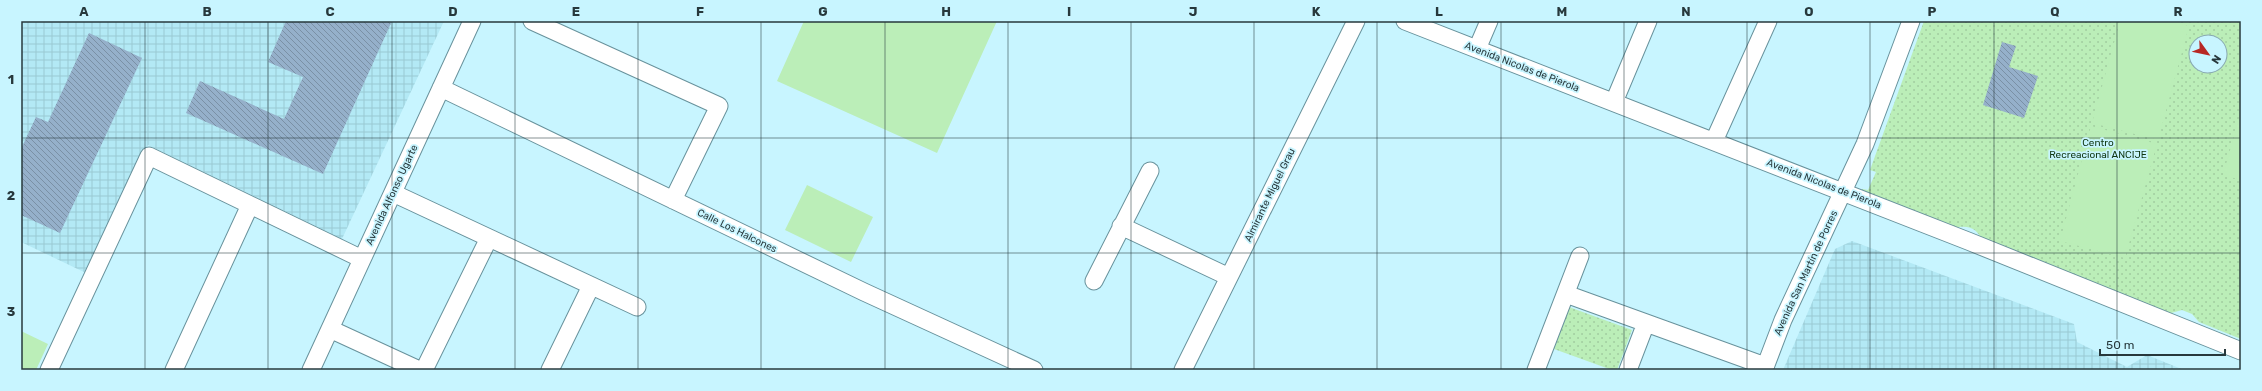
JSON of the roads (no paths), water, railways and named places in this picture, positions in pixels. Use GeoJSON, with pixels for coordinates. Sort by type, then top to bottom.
{"type":"FeatureCollection","features":[{"type":"Feature","properties":{"kind":"street","name":"Avenida Alfonso Ugarte"},"geometry":{"type":"LineString","coordinates":[[312,370],[472,21]]}},
{"type":"Feature","properties":{"kind":"street"},"geometry":{"type":"LineString","coordinates":[[532,21],[719,106],[674,200]]}},
{"type":"Feature","properties":{"kind":"street","name":"Almirante Miguel Grau"},"geometry":{"type":"LineString","coordinates":[[1183,370],[1356,21]]}},
{"type":"Feature","properties":{"kind":"street","name":"Avenida Nicolas de Pierola"},"geometry":{"type":"LineString","coordinates":[[1405,21],[1844,192],[2241,351]]}},
{"type":"Feature","properties":{"kind":"street"},"geometry":{"type":"LineString","coordinates":[[1476,49],[1489,21]]}},
{"type":"Feature","properties":{"kind":"street"},"geometry":{"type":"LineString","coordinates":[[1614,102],[1648,21]]}},
{"type":"Feature","properties":{"kind":"street"},"geometry":{"type":"LineString","coordinates":[[1714,141],[1768,21]]}},
{"type":"Feature","properties":{"kind":"street","name":"Avenida San Martín de Porres"},"geometry":{"type":"LineString","coordinates":[[1765,368],[1783,320],[1866,144],[1911,21]]}},
{"type":"Feature","properties":{"kind":"street","name":"Calle Los Halcones"},"geometry":{"type":"LineString","coordinates":[[441,88],[864,292],[1034,370]]}},
{"type":"Feature","properties":{"kind":"street"},"geometry":{"type":"LineString","coordinates":[[49,370],[149,156],[362,259]]}},
{"type":"Feature","properties":{"kind":"street"},"geometry":{"type":"LineString","coordinates":[[1094,281],[1150,171]]}},
{"type":"Feature","properties":{"kind":"street"},"geometry":{"type":"LineString","coordinates":[[393,193],[637,308]]}},
{"type":"Feature","properties":{"kind":"street"},"geometry":{"type":"LineString","coordinates":[[174,370],[250,205]]}},
{"type":"Feature","properties":{"kind":"street"},"geometry":{"type":"LineString","coordinates":[[1122,226],[1229,277]]}},
{"type":"Feature","properties":{"kind":"street"},"geometry":{"type":"LineString","coordinates":[[424,370],[489,238]]}},
{"type":"Feature","properties":{"kind":"street"},"geometry":{"type":"LineString","coordinates":[[1536,370],[1580,256]]}},
{"type":"Feature","properties":{"kind":"street"},"geometry":{"type":"LineString","coordinates":[[550,370],[590,286]]}},
{"type":"Feature","properties":{"kind":"street"},"geometry":{"type":"LineString","coordinates":[[1566,294],[1765,368]]}},
{"type":"Feature","properties":{"kind":"street"},"geometry":{"type":"LineString","coordinates":[[1628,370],[1646,323]]}},
{"type":"Feature","properties":{"kind":"street"},"geometry":{"type":"LineString","coordinates":[[330,328],[419,370]]}},
{"type":"Feature","properties":{"kind":"park label","name":"Centro Recreacional ANCIJE"},"geometry":{"type":"Point","coordinates":[2098,148]}}]}
